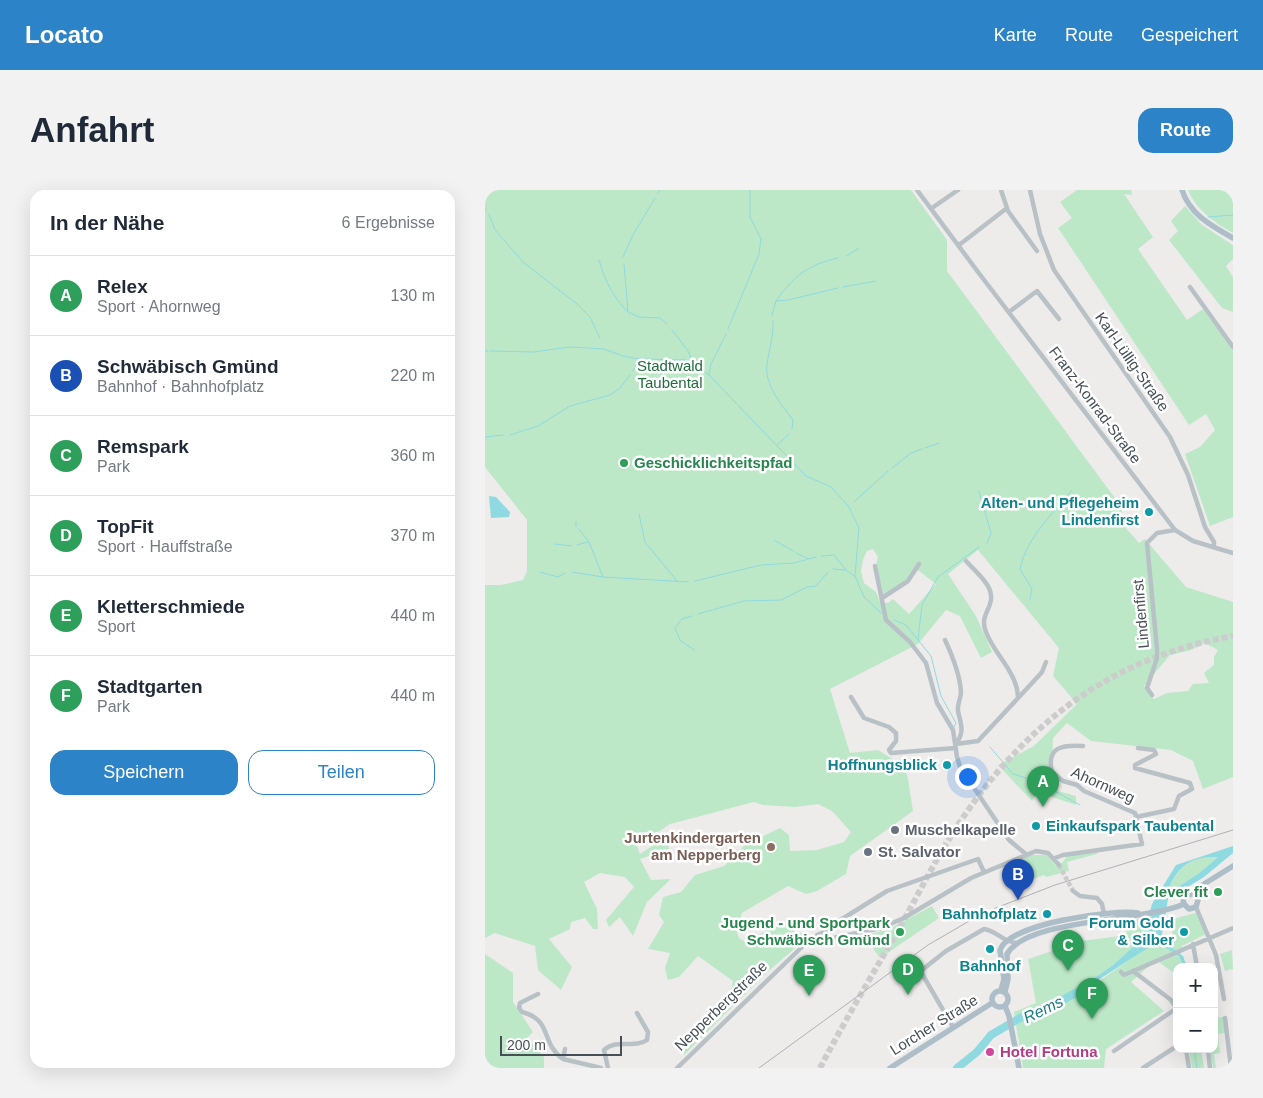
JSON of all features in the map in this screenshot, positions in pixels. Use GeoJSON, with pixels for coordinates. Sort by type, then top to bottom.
{"type":"FeatureCollection","features":[{"type":"Feature","properties":{"kind":"main road"},"geometry":{"type":"LineString","coordinates":[[1182,190],[1196,214],[1205,222],[1233,238]]}},
{"type":"Feature","properties":{"kind":"main road"},"geometry":{"type":"LineString","coordinates":[[1194,894],[1198,900],[1196,907],[1189,909],[1184,904],[1183,899],[1187,895],[1194,894],[1204,884],[1233,866]]}},
{"type":"Feature","properties":{"kind":"main road"},"geometry":{"type":"LineString","coordinates":[[1005,1006],[997,1007],[993,1003],[992,995],[1003,991],[1008,979],[1006,957],[1017,943],[1070,924],[1145,914],[1175,908],[1184,904]]}},
{"type":"Feature","properties":{"kind":"main road"},"geometry":{"type":"LineString","coordinates":[[1019,1068],[1012,1028],[1005,1006],[1008,999],[1003,991],[1004,979],[1000,950],[1005,941],[1013,936],[1062,920],[1125,911],[1145,914]]}},
{"type":"Feature","properties":{"kind":"main road","name":"Lorcher Straße"},"geometry":{"type":"LineString","coordinates":[[889,1068],[993,1003]]}},
{"type":"Feature","properties":{"kind":"street","name":"Franz-Konrad-Straße"},"geometry":{"type":"LineString","coordinates":[[917,190],[1175,530],[1193,541],[1233,553]]}},
{"type":"Feature","properties":{"kind":"street"},"geometry":{"type":"LineString","coordinates":[[932,208],[958,190]]}},
{"type":"Feature","properties":{"kind":"street"},"geometry":{"type":"LineString","coordinates":[[1001,190],[1007,208],[1037,251]]}},
{"type":"Feature","properties":{"kind":"street","name":"Karl-Lüllig-Straße"},"geometry":{"type":"LineString","coordinates":[[1030,190],[1041,234],[1054,270],[1174,444],[1189,475],[1205,527],[1214,542],[1215,548]]}},
{"type":"Feature","properties":{"kind":"street"},"geometry":{"type":"LineString","coordinates":[[959,245],[1007,208]]}},
{"type":"Feature","properties":{"kind":"street"},"geometry":{"type":"LineString","coordinates":[[1190,287],[1233,347]]}},
{"type":"Feature","properties":{"kind":"street"},"geometry":{"type":"LineString","coordinates":[[1009,312],[1037,292],[1059,319]]}},
{"type":"Feature","properties":{"kind":"street","name":"Lindenfirst"},"geometry":{"type":"LineString","coordinates":[[1152,695],[1147,688],[1157,658],[1157,649],[1147,543],[1151,537],[1165,530],[1175,530]]}},
{"type":"Feature","properties":{"kind":"street"},"geometry":{"type":"LineString","coordinates":[[966,561],[989,589],[991,602],[983,616],[985,631],[992,646],[1008,668],[1018,690],[1018,697]]}},
{"type":"Feature","properties":{"kind":"street"},"geometry":{"type":"LineString","coordinates":[[883,598],[908,581],[919,564]]}},
{"type":"Feature","properties":{"kind":"street"},"geometry":{"type":"LineString","coordinates":[[875,566],[886,620],[923,658],[937,702],[953,730],[957,757],[965,775],[1009,840],[1027,855],[1042,851],[1055,858],[1059,865]]}},
{"type":"Feature","properties":{"kind":"street"},"geometry":{"type":"LineString","coordinates":[[945,640],[951,652],[961,693],[958,710],[962,727],[961,737],[956,746]]}},
{"type":"Feature","properties":{"kind":"street"},"geometry":{"type":"LineString","coordinates":[[851,697],[864,718],[889,727],[896,734],[896,741],[889,750],[891,754],[956,746],[977,741],[1041,672],[1045,662]]}},
{"type":"Feature","properties":{"kind":"street","name":"Ahornweg"},"geometry":{"type":"LineString","coordinates":[[1083,746],[1066,746],[1057,749],[1051,758],[1051,768],[1055,776],[1135,813],[1136,817]]}},
{"type":"Feature","properties":{"kind":"street"},"geometry":{"type":"LineString","coordinates":[[1055,858],[1099,849],[1142,844],[1136,817],[1174,809],[1179,796],[1192,789],[1190,783],[1135,768],[1135,765],[1156,754],[1154,750],[1138,748]]}},
{"type":"Feature","properties":{"kind":"street","name":"Nepperbergstraße"},"geometry":{"type":"LineString","coordinates":[[677,1068],[799,948],[816,940],[869,932],[886,926],[984,872],[1027,855]]}},
{"type":"Feature","properties":{"kind":"street"},"geometry":{"type":"LineString","coordinates":[[816,940],[817,935],[831,929],[835,924],[887,891],[978,859],[984,872]]}},
{"type":"Feature","properties":{"kind":"street"},"geometry":{"type":"LineString","coordinates":[[1073,891],[1080,896],[1097,898],[1102,904],[1104,914]]}},
{"type":"Feature","properties":{"kind":"street"},"geometry":{"type":"LineString","coordinates":[[1196,907],[1216,955],[1224,999]]}},
{"type":"Feature","properties":{"kind":"street"},"geometry":{"type":"LineString","coordinates":[[1121,972],[1124,975],[1233,928]]}},
{"type":"Feature","properties":{"kind":"street"},"geometry":{"type":"LineString","coordinates":[[953,1027],[921,972],[946,952],[984,929],[991,930],[1005,941],[1017,943]]}},
{"type":"Feature","properties":{"kind":"street"},"geometry":{"type":"LineString","coordinates":[[1193,944],[1196,963]]}},
{"type":"Feature","properties":{"kind":"street"},"geometry":{"type":"LineString","coordinates":[[1133,971],[1171,1000],[1176,1008]]}},
{"type":"Feature","properties":{"kind":"street"},"geometry":{"type":"LineString","coordinates":[[538,994],[520,1003],[519,1008],[522,1012],[534,1015],[541,1023],[553,1052],[563,1059],[601,1068]]}},
{"type":"Feature","properties":{"kind":"street"},"geometry":{"type":"LineString","coordinates":[[1114,1051],[1173,1012]]}},
{"type":"Feature","properties":{"kind":"street"},"geometry":{"type":"LineString","coordinates":[[608,1068],[604,1050],[607,1047],[615,1044],[639,1043],[647,1040],[649,1036],[637,1013]]}},
{"type":"Feature","properties":{"kind":"street"},"geometry":{"type":"LineString","coordinates":[[1225,1018],[1231,1068]]}},
{"type":"Feature","properties":{"kind":"street"},"geometry":{"type":"LineString","coordinates":[[1226,1031],[1233,1028]]}},
{"type":"Feature","properties":{"kind":"street"},"geometry":{"type":"LineString","coordinates":[[563,1059],[565,1049]]}},
{"type":"Feature","properties":{"kind":"street"},"geometry":{"type":"LineString","coordinates":[[1143,1068],[1173,1049]]}},
{"type":"Feature","properties":{"kind":"street"},"geometry":{"type":"LineString","coordinates":[[1187,1053],[1189,1068]]}},
{"type":"Feature","properties":{"kind":"street"},"geometry":{"type":"LineString","coordinates":[[1208,1053],[1210,1068]]}},
{"type":"Feature","properties":{"kind":"green space","name":"Stadtwald Taubental"},"geometry":{"type":"Polygon","coordinates":[[[485,190],[911,190],[947,240],[947,271],[1123,509],[1118,519],[1139,543],[1145,539],[1186,587],[1233,602],[1233,777],[1203,789],[1193,761],[1171,750],[1091,741],[1067,723],[1053,738],[1052,771],[1058,791],[1076,796],[1076,805],[1037,792],[1032,801],[998,765],[1034,746],[1077,704],[1053,676],[1059,648],[978,550],[948,574],[976,616],[992,652],[981,658],[960,616],[946,610],[918,644],[830,689],[850,753],[878,750],[894,760],[902,759],[908,779],[913,811],[850,856],[846,874],[817,891],[806,894],[788,886],[742,913],[736,929],[739,938],[747,943],[776,927],[790,929],[808,937],[764,975],[684,1055],[682,1037],[720,1006],[731,990],[733,981],[698,956],[679,977],[668,980],[665,968],[670,953],[648,949],[664,922],[659,915],[663,897],[681,892],[695,875],[724,866],[745,845],[780,828],[789,835],[790,851],[817,850],[844,842],[851,832],[832,811],[818,804],[795,807],[763,805],[754,802],[670,824],[660,831],[634,839],[640,854],[661,840],[668,845],[669,849],[640,859],[651,880],[671,879],[647,902],[633,936],[620,917],[609,927],[606,920],[634,887],[625,877],[600,873],[584,882],[597,909],[598,929],[593,929],[585,918],[571,922],[570,929],[549,939],[572,967],[561,990],[538,970],[535,946],[495,933],[485,938],[485,585],[501,585],[523,580],[527,571],[527,520],[485,467],[485,190]],[[873,549],[867,551],[863,560],[861,571],[864,583],[876,592],[880,602],[888,603],[893,599],[909,614],[936,584],[915,568],[908,580],[884,597],[876,565],[878,557],[873,549]],[[1205,643],[1191,650],[1170,655],[1144,686],[1154,699],[1167,693],[1188,691],[1193,684],[1209,683],[1204,673],[1214,665],[1214,657],[1218,650],[1205,643]]]}},
{"type":"Feature","properties":{"kind":"green space"},"geometry":{"type":"Polygon","coordinates":[[[1077,190],[1131,190],[1132,195],[1124,194],[1153,237],[1138,249],[1187,320],[1203,309],[1233,350],[1233,517],[1210,526],[1185,454],[1200,447],[1215,430],[1206,414],[1189,425],[1058,228],[1072,218],[1060,202],[1077,190]]]}},
{"type":"Feature","properties":{"kind":"green space"},"geometry":{"type":"Polygon","coordinates":[[[1188,190],[1233,190],[1233,233],[1219,225],[1201,210],[1188,190]]]}},
{"type":"Feature","properties":{"kind":"green space"},"geometry":{"type":"Polygon","coordinates":[[[1185,206],[1202,225],[1233,245],[1233,259],[1226,266],[1233,277],[1233,312],[1222,308],[1169,240],[1178,231],[1171,221],[1185,206]]]}},
{"type":"Feature","properties":{"kind":"green space"},"geometry":{"type":"Polygon","coordinates":[[[1097,850],[1097,854],[1067,862],[1069,871],[1046,877],[1044,875],[1011,887],[1006,872],[1013,869],[1011,865],[1031,855],[1047,855],[1056,866],[1063,862],[1067,856],[1097,850]]]}},
{"type":"Feature","properties":{"kind":"green space"},"geometry":{"type":"Polygon","coordinates":[[[1218,857],[1198,874],[1173,890],[1169,889],[1177,874],[1187,864],[1201,858],[1218,857]]]}},
{"type":"Feature","properties":{"kind":"green space","name":"Jugend - und Sportpark Schwäbisch Gmünd"},"geometry":{"type":"Polygon","coordinates":[[[932,906],[939,918],[880,958],[864,936],[889,929],[932,906]]]}},
{"type":"Feature","properties":{"kind":"green space"},"geometry":{"type":"Polygon","coordinates":[[[1199,912],[1206,934],[1182,946],[1183,950],[1179,956],[1182,963],[1173,963],[1173,972],[1159,962],[1148,967],[1131,982],[1164,1011],[1106,1049],[1104,1068],[1023,1068],[1014,1012],[1036,1003],[1028,959],[1082,941],[1127,935],[1125,921],[1147,918],[1142,939],[1113,965],[1085,985],[1089,988],[1152,944],[1159,942],[1168,947],[1174,942],[1172,940],[1173,919],[1199,912]]]}},
{"type":"Feature","properties":{"kind":"green space"},"geometry":{"type":"Polygon","coordinates":[[[1232,950],[1233,969],[1225,971],[1220,954],[1232,950]]]}},
{"type":"Feature","properties":{"kind":"green space"},"geometry":{"type":"Polygon","coordinates":[[[485,954],[513,973],[513,1002],[533,1032],[527,1038],[544,1057],[544,1068],[485,1068],[485,954]]]}},
{"type":"Feature","properties":{"kind":"green space"},"geometry":{"type":"Polygon","coordinates":[[[1223,1017],[1225,1033],[1218,1034],[1218,1018],[1223,1017]]]}},
{"type":"Feature","properties":{"kind":"green space"},"geometry":{"type":"Polygon","coordinates":[[[1218,1034],[1220,1053],[1214,1054],[1216,1068],[1213,1068],[1211,1053],[1218,1053],[1218,1034]]]}},
{"type":"Feature","properties":{"kind":"green space"},"geometry":{"type":"Polygon","coordinates":[[[1190,1053],[1202,1053],[1204,1068],[1192,1068],[1190,1053]]]}},
{"type":"Feature","properties":{"kind":"water"},"geometry":{"type":"Polygon","coordinates":[[[489,496],[496,497],[510,512],[509,517],[491,518],[489,496]]]}},
{"type":"Feature","properties":{"kind":"water","name":"Rems"},"geometry":{"type":"Polygon","coordinates":[[[1233,846],[1233,853],[1204,877],[1168,899],[1161,940],[1183,956],[1186,963],[1182,963],[1179,956],[1157,942],[1084,989],[1085,985],[1113,965],[1142,939],[1152,904],[1176,865],[1233,846]],[[1218,857],[1201,858],[1187,864],[1176,874],[1172,881],[1169,889],[1173,890],[1198,874],[1218,857]]]}},
{"type":"Feature","properties":{"kind":"waterway"},"geometry":{"type":"LineString","coordinates":[[728,329],[759,254],[761,239],[750,217],[750,190]]}},
{"type":"Feature","properties":{"kind":"waterway"},"geometry":{"type":"LineString","coordinates":[[623,257],[633,235],[655,198]]}},
{"type":"Feature","properties":{"kind":"waterway"},"geometry":{"type":"LineString","coordinates":[[489,214],[495,230],[523,262],[577,304],[590,317],[600,338]]}},
{"type":"Feature","properties":{"kind":"waterway"},"geometry":{"type":"LineString","coordinates":[[1208,217],[1233,215]]}},
{"type":"Feature","properties":{"kind":"waterway"},"geometry":{"type":"LineString","coordinates":[[847,256],[859,248]]}},
{"type":"Feature","properties":{"kind":"waterway"},"geometry":{"type":"LineString","coordinates":[[776,301],[795,278],[802,273],[818,264],[838,258]]}},
{"type":"Feature","properties":{"kind":"waterway"},"geometry":{"type":"LineString","coordinates":[[599,260],[617,300],[627,311]]}},
{"type":"Feature","properties":{"kind":"waterway"},"geometry":{"type":"LineString","coordinates":[[624,264],[628,312],[639,317],[660,318],[667,324]]}},
{"type":"Feature","properties":{"kind":"waterway"},"geometry":{"type":"LineString","coordinates":[[843,287],[876,281]]}},
{"type":"Feature","properties":{"kind":"waterway"},"geometry":{"type":"LineString","coordinates":[[772,315],[776,301],[838,288]]}},
{"type":"Feature","properties":{"kind":"waterway"},"geometry":{"type":"LineString","coordinates":[[773,321],[773,332],[767,364],[768,380],[779,401],[793,420],[792,429]]}},
{"type":"Feature","properties":{"kind":"waterway"},"geometry":{"type":"LineString","coordinates":[[672,330],[688,351],[693,362]]}},
{"type":"Feature","properties":{"kind":"waterway"},"geometry":{"type":"LineString","coordinates":[[709,375],[711,364],[726,334]]}},
{"type":"Feature","properties":{"kind":"waterway"},"geometry":{"type":"LineString","coordinates":[[490,351],[533,352],[570,347],[604,349],[623,356],[639,359],[686,360],[694,363],[709,375],[806,476],[831,487],[849,507],[859,528],[855,576],[864,597],[881,613]]}},
{"type":"Feature","properties":{"kind":"waterway"},"geometry":{"type":"LineString","coordinates":[[633,371],[639,360]]}},
{"type":"Feature","properties":{"kind":"waterway"},"geometry":{"type":"LineString","coordinates":[[510,435],[538,426],[570,406],[610,395],[620,388],[630,375]]}},
{"type":"Feature","properties":{"kind":"waterway"},"geometry":{"type":"LineString","coordinates":[[777,445],[789,434]]}},
{"type":"Feature","properties":{"kind":"waterway"},"geometry":{"type":"LineString","coordinates":[[485,437],[503,435]]}},
{"type":"Feature","properties":{"kind":"waterway"},"geometry":{"type":"LineString","coordinates":[[925,448],[939,443]]}},
{"type":"Feature","properties":{"kind":"waterway"},"geometry":{"type":"LineString","coordinates":[[892,468],[911,453],[922,449]]}},
{"type":"Feature","properties":{"kind":"waterway"},"geometry":{"type":"LineString","coordinates":[[854,502],[888,471]]}},
{"type":"Feature","properties":{"kind":"waterway"},"geometry":{"type":"LineString","coordinates":[[1030,599],[1032,589],[1020,569],[1023,558],[1041,527],[1072,490]]}},
{"type":"Feature","properties":{"kind":"waterway"},"geometry":{"type":"LineString","coordinates":[[979,491],[991,533],[987,543]]}},
{"type":"Feature","properties":{"kind":"waterway"},"geometry":{"type":"LineString","coordinates":[[639,514],[645,542],[677,581]]}},
{"type":"Feature","properties":{"kind":"waterway"},"geometry":{"type":"LineString","coordinates":[[576,522],[576,527]]}},
{"type":"Feature","properties":{"kind":"waterway"},"geometry":{"type":"LineString","coordinates":[[579,529],[589,542],[603,577],[688,582]]}},
{"type":"Feature","properties":{"kind":"waterway"},"geometry":{"type":"LineString","coordinates":[[774,540],[793,551]]}},
{"type":"Feature","properties":{"kind":"waterway"},"geometry":{"type":"LineString","coordinates":[[577,545],[588,542]]}},
{"type":"Feature","properties":{"kind":"waterway"},"geometry":{"type":"LineString","coordinates":[[554,544],[572,546]]}},
{"type":"Feature","properties":{"kind":"waterway"},"geometry":{"type":"LineString","coordinates":[[918,639],[922,605],[938,577],[979,547]]}},
{"type":"Feature","properties":{"kind":"waterway"},"geometry":{"type":"LineString","coordinates":[[796,553],[809,559]]}},
{"type":"Feature","properties":{"kind":"waterway"},"geometry":{"type":"LineString","coordinates":[[821,556],[834,555],[846,570],[854,576]]}},
{"type":"Feature","properties":{"kind":"waterway"},"geometry":{"type":"LineString","coordinates":[[695,581],[761,565],[794,563],[816,557]]}},
{"type":"Feature","properties":{"kind":"waterway"},"geometry":{"type":"LineString","coordinates":[[833,569],[845,570]]}},
{"type":"Feature","properties":{"kind":"waterway"},"geometry":{"type":"LineString","coordinates":[[540,572],[558,577],[565,573]]}},
{"type":"Feature","properties":{"kind":"waterway"},"geometry":{"type":"LineString","coordinates":[[572,572],[603,577]]}},
{"type":"Feature","properties":{"kind":"waterway"},"geometry":{"type":"LineString","coordinates":[[698,614],[744,601],[781,600],[807,587],[816,586],[828,572]]}},
{"type":"Feature","properties":{"kind":"waterway"},"geometry":{"type":"LineString","coordinates":[[692,616],[682,619],[675,628],[680,640],[694,650]]}},
{"type":"Feature","properties":{"kind":"waterway"},"geometry":{"type":"LineString","coordinates":[[894,620],[906,625],[931,656],[941,696],[956,723],[954,727]]}},
{"type":"Feature","properties":{"kind":"waterway"},"geometry":{"type":"LineString","coordinates":[[990,747],[1013,774],[1036,781],[1080,805]]}},
{"type":"Feature","properties":{"kind":"waterway","name":"Rems"},"geometry":{"type":"LineString","coordinates":[[957,1068],[977,1052],[991,1035],[1025,1015],[1054,1005],[1093,983]]}},
{"type":"Feature","properties":{"kind":"waterway"},"geometry":{"type":"LineString","coordinates":[[1195,1053],[1197,1068]]}},
{"type":"Feature","properties":{"kind":"tunnel"},"geometry":{"type":"LineString","coordinates":[[820,1068],[949,839],[982,791],[1010,758],[1041,728],[1074,701],[1109,679],[1148,660],[1189,646],[1233,636]]}},
{"type":"Feature","properties":{"kind":"tunnel"},"geometry":{"type":"LineString","coordinates":[[1059,865],[1073,891]]}},
{"type":"Feature","properties":{"kind":"railway"},"geometry":{"type":"LineString","coordinates":[[759,1068],[928,945],[983,913],[1055,885],[1233,830]]}},
{"type":"Feature","properties":{"kind":"place","name":"Geschicklichkeitspfad"},"geometry":{"type":"Point","coordinates":[624,463]}},
{"type":"Feature","properties":{"kind":"place","name":"Alten- und Pflegeheim Lindenfirst"},"geometry":{"type":"Point","coordinates":[1149,512]}},
{"type":"Feature","properties":{"kind":"place","name":"Hoffnungsblick"},"geometry":{"type":"Point","coordinates":[947,765]}},
{"type":"Feature","properties":{"kind":"place","name":"Relex"},"geometry":{"type":"Point","coordinates":[1043,807]}},
{"type":"Feature","properties":{"kind":"place","name":"Einkaufspark Taubental"},"geometry":{"type":"Point","coordinates":[1036,826]}},
{"type":"Feature","properties":{"kind":"place","name":"Muschelkapelle"},"geometry":{"type":"Point","coordinates":[895,830]}},
{"type":"Feature","properties":{"kind":"place","name":"Jurtenkindergarten am Nepperberg"},"geometry":{"type":"Point","coordinates":[771,847]}},
{"type":"Feature","properties":{"kind":"place","name":"St. Salvator"},"geometry":{"type":"Point","coordinates":[868,852]}},
{"type":"Feature","properties":{"kind":"place","name":"Clever fit"},"geometry":{"type":"Point","coordinates":[1218,892]}},
{"type":"Feature","properties":{"kind":"place","name":"Schwäbisch Gmünd"},"geometry":{"type":"Point","coordinates":[1018,900]}},
{"type":"Feature","properties":{"kind":"place","name":"Bahnhofplatz"},"geometry":{"type":"Point","coordinates":[1047,914]}},
{"type":"Feature","properties":{"kind":"place","name":"Jugend - und Sportpark Schwäbisch Gmünd"},"geometry":{"type":"Point","coordinates":[900,932]}},
{"type":"Feature","properties":{"kind":"place","name":"Forum Gold & Silber"},"geometry":{"type":"Point","coordinates":[1184,932]}},
{"type":"Feature","properties":{"kind":"place","name":"Bahnhof"},"geometry":{"type":"Point","coordinates":[990,949]}},
{"type":"Feature","properties":{"kind":"place","name":"Remspark"},"geometry":{"type":"Point","coordinates":[1068,971]}},
{"type":"Feature","properties":{"kind":"place","name":"TopFit"},"geometry":{"type":"Point","coordinates":[908,995]}},
{"type":"Feature","properties":{"kind":"place","name":"Kletterschmiede"},"geometry":{"type":"Point","coordinates":[809,996]}},
{"type":"Feature","properties":{"kind":"place","name":"Stadtgarten"},"geometry":{"type":"Point","coordinates":[1092,1019]}},
{"type":"Feature","properties":{"kind":"place","name":"Hotel Fortuna"},"geometry":{"type":"Point","coordinates":[990,1052]}}]}
